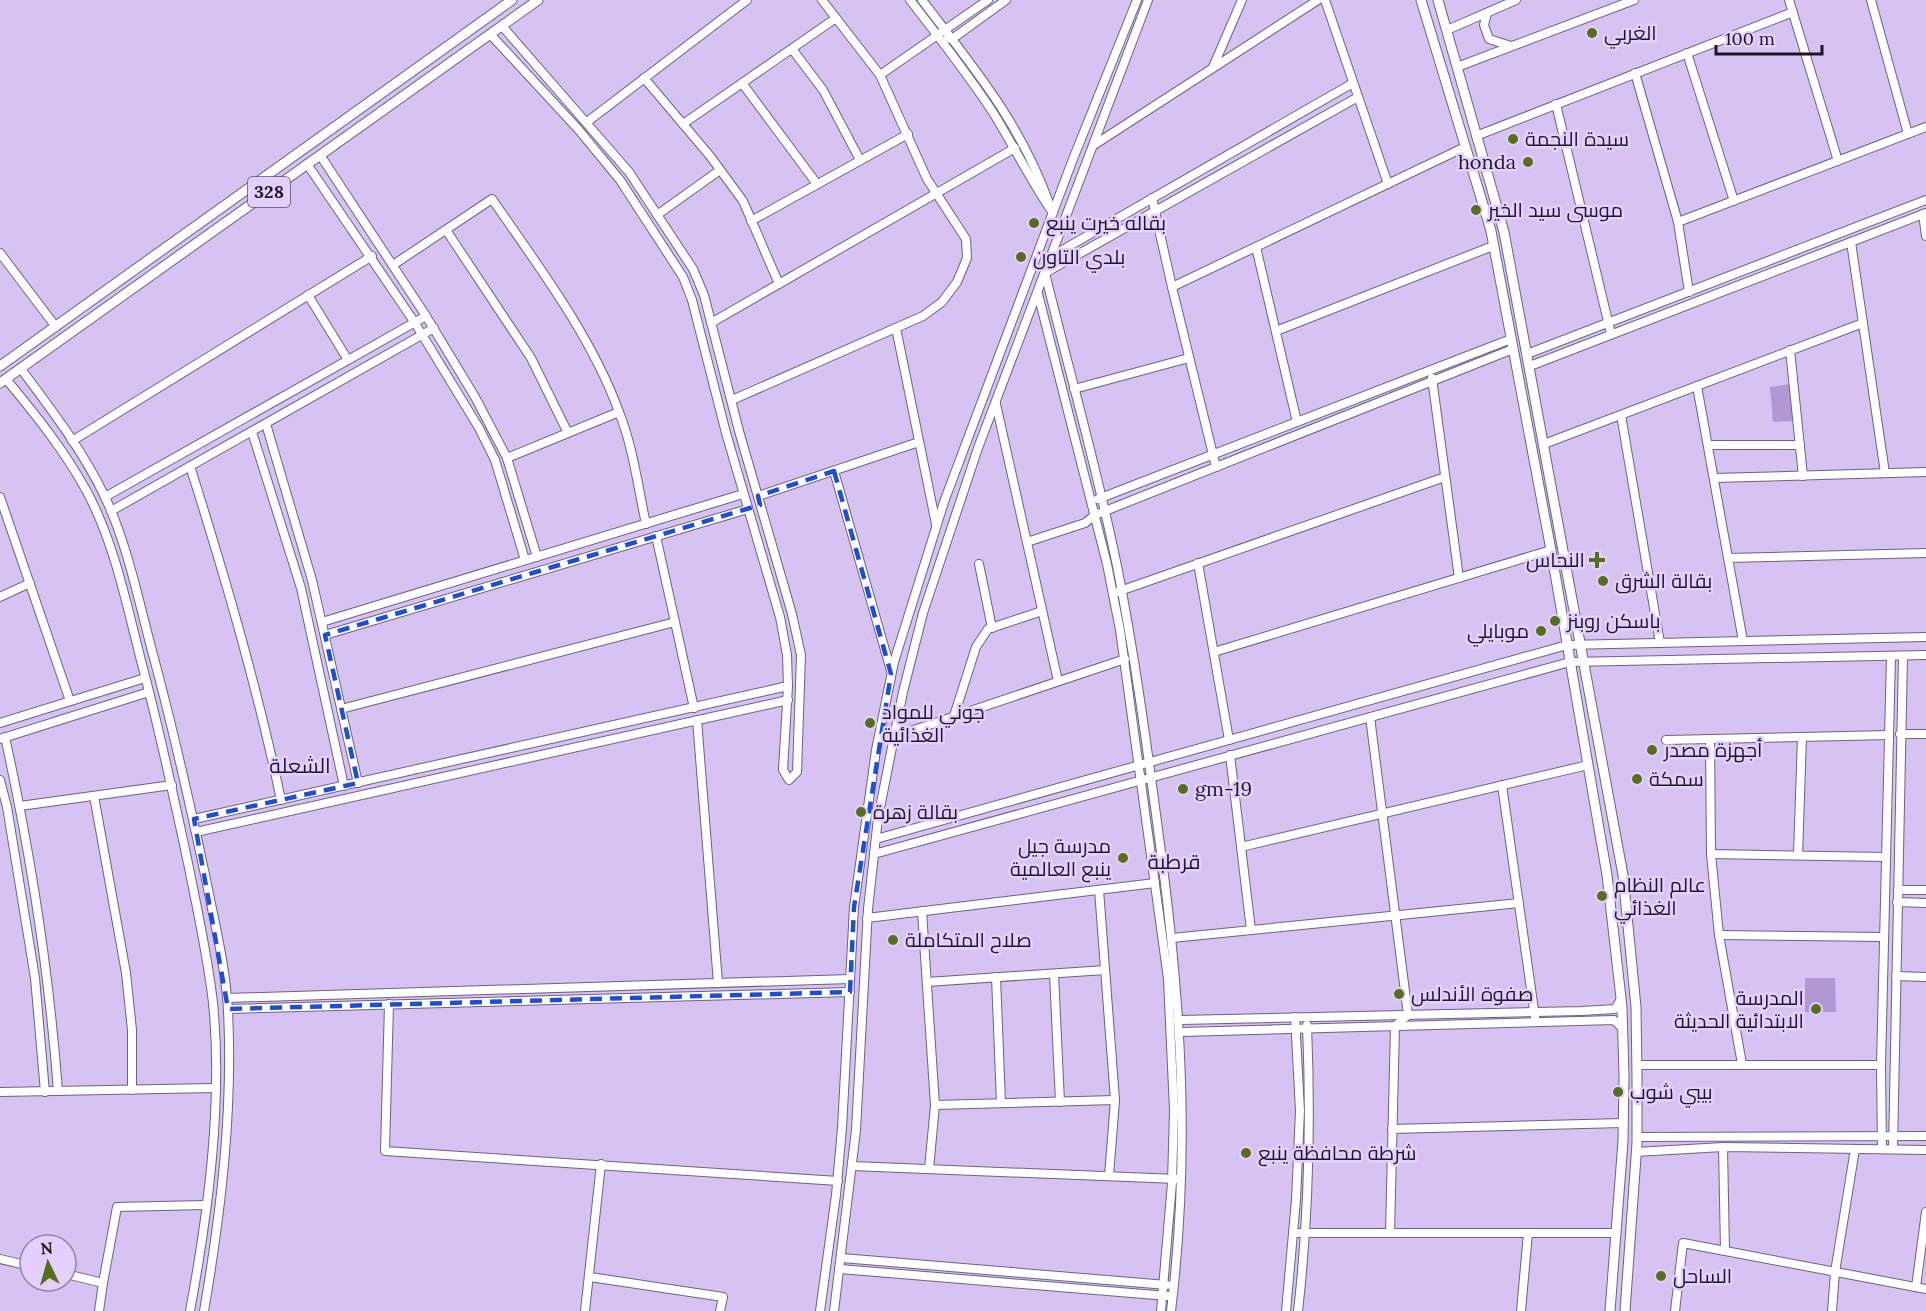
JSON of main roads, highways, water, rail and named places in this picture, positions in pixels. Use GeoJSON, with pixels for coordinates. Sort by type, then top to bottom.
{"type":"FeatureCollection","features":[{"type":"Feature","properties":{"kind":"main road"},"geometry":{"type":"LineString","coordinates":[[0,366],[513,0]]}},
{"type":"Feature","properties":{"kind":"main road","name":"328"},"geometry":{"type":"LineString","coordinates":[[3,381],[538,0]]}},
{"type":"Feature","properties":{"kind":"main road"},"geometry":{"type":"LineString","coordinates":[[1421,0],[1493,246],[1551,550],[1607,875],[1621,999],[1623,1123],[1610,1311]]}},
{"type":"Feature","properties":{"kind":"main road"},"geometry":{"type":"LineString","coordinates":[[1438,0],[1504,232],[1623,875],[1636,1007],[1637,1065],[1637,1137],[1625,1311]]}},
{"type":"Feature","properties":{"kind":"place","name":"الغربي"},"geometry":{"type":"Point","coordinates":[1592,33]}},
{"type":"Feature","properties":{"kind":"place","name":"سيدة النجمة"},"geometry":{"type":"Point","coordinates":[1513,139]}},
{"type":"Feature","properties":{"kind":"place","name":"honda"},"geometry":{"type":"Point","coordinates":[1528,162]}},
{"type":"Feature","properties":{"kind":"place","name":"موسى سيد الخير"},"geometry":{"type":"Point","coordinates":[1476,210]}},
{"type":"Feature","properties":{"kind":"place","name":"بقاله خيرت ينبع"},"geometry":{"type":"Point","coordinates":[1034,223]}},
{"type":"Feature","properties":{"kind":"place","name":"بلدي التاون"},"geometry":{"type":"Point","coordinates":[1021,257]}},
{"type":"Feature","properties":{"kind":"place","name":"النحاس"},"geometry":{"type":"Point","coordinates":[1597,560]}},
{"type":"Feature","properties":{"kind":"place","name":"بقالة الشرق"},"geometry":{"type":"Point","coordinates":[1603,581]}},
{"type":"Feature","properties":{"kind":"place","name":"باسكن روبنز"},"geometry":{"type":"Point","coordinates":[1555,621]}},
{"type":"Feature","properties":{"kind":"place","name":"موبايلي"},"geometry":{"type":"Point","coordinates":[1541,631]}},
{"type":"Feature","properties":{"kind":"place","name":"جوني للمواد الغذائية"},"geometry":{"type":"Point","coordinates":[870,723]}},
{"type":"Feature","properties":{"kind":"place","name":"أجهزة مصدر"},"geometry":{"type":"Point","coordinates":[1652,750]}},
{"type":"Feature","properties":{"kind":"place","name":"سمكة"},"geometry":{"type":"Point","coordinates":[1637,779]}},
{"type":"Feature","properties":{"kind":"place","name":"gm-19"},"geometry":{"type":"Point","coordinates":[1183,789]}},
{"type":"Feature","properties":{"kind":"place","name":"بقالة زهرة"},"geometry":{"type":"Point","coordinates":[861,812]}},
{"type":"Feature","properties":{"kind":"place","name":"مدرسة جيل ينبع العالمية"},"geometry":{"type":"Point","coordinates":[1123,858]}},
{"type":"Feature","properties":{"kind":"place","name":"عالم النظام الغذائي"},"geometry":{"type":"Point","coordinates":[1602,896]}},
{"type":"Feature","properties":{"kind":"place","name":"صلاح المتكاملة"},"geometry":{"type":"Point","coordinates":[893,940]}},
{"type":"Feature","properties":{"kind":"place","name":"صفوة الأندلس"},"geometry":{"type":"Point","coordinates":[1399,994]}},
{"type":"Feature","properties":{"kind":"place","name":"المدرسة الابتدائية الحديثة"},"geometry":{"type":"Point","coordinates":[1816,1009]}},
{"type":"Feature","properties":{"kind":"place","name":"بيبي شوب"},"geometry":{"type":"Point","coordinates":[1618,1092]}},
{"type":"Feature","properties":{"kind":"place","name":"شرطة محافظة ينبع"},"geometry":{"type":"Point","coordinates":[1246,1153]}},
{"type":"Feature","properties":{"kind":"place","name":"الساحل"},"geometry":{"type":"Point","coordinates":[1661,1276]}},
{"type":"Feature","properties":{"kind":"district","name":"الشعلة"},"geometry":{"type":"Point","coordinates":[300,766]}},
{"type":"Feature","properties":{"kind":"district","name":"قرطبة"},"geometry":{"type":"Point","coordinates":[1174,862]}}]}
